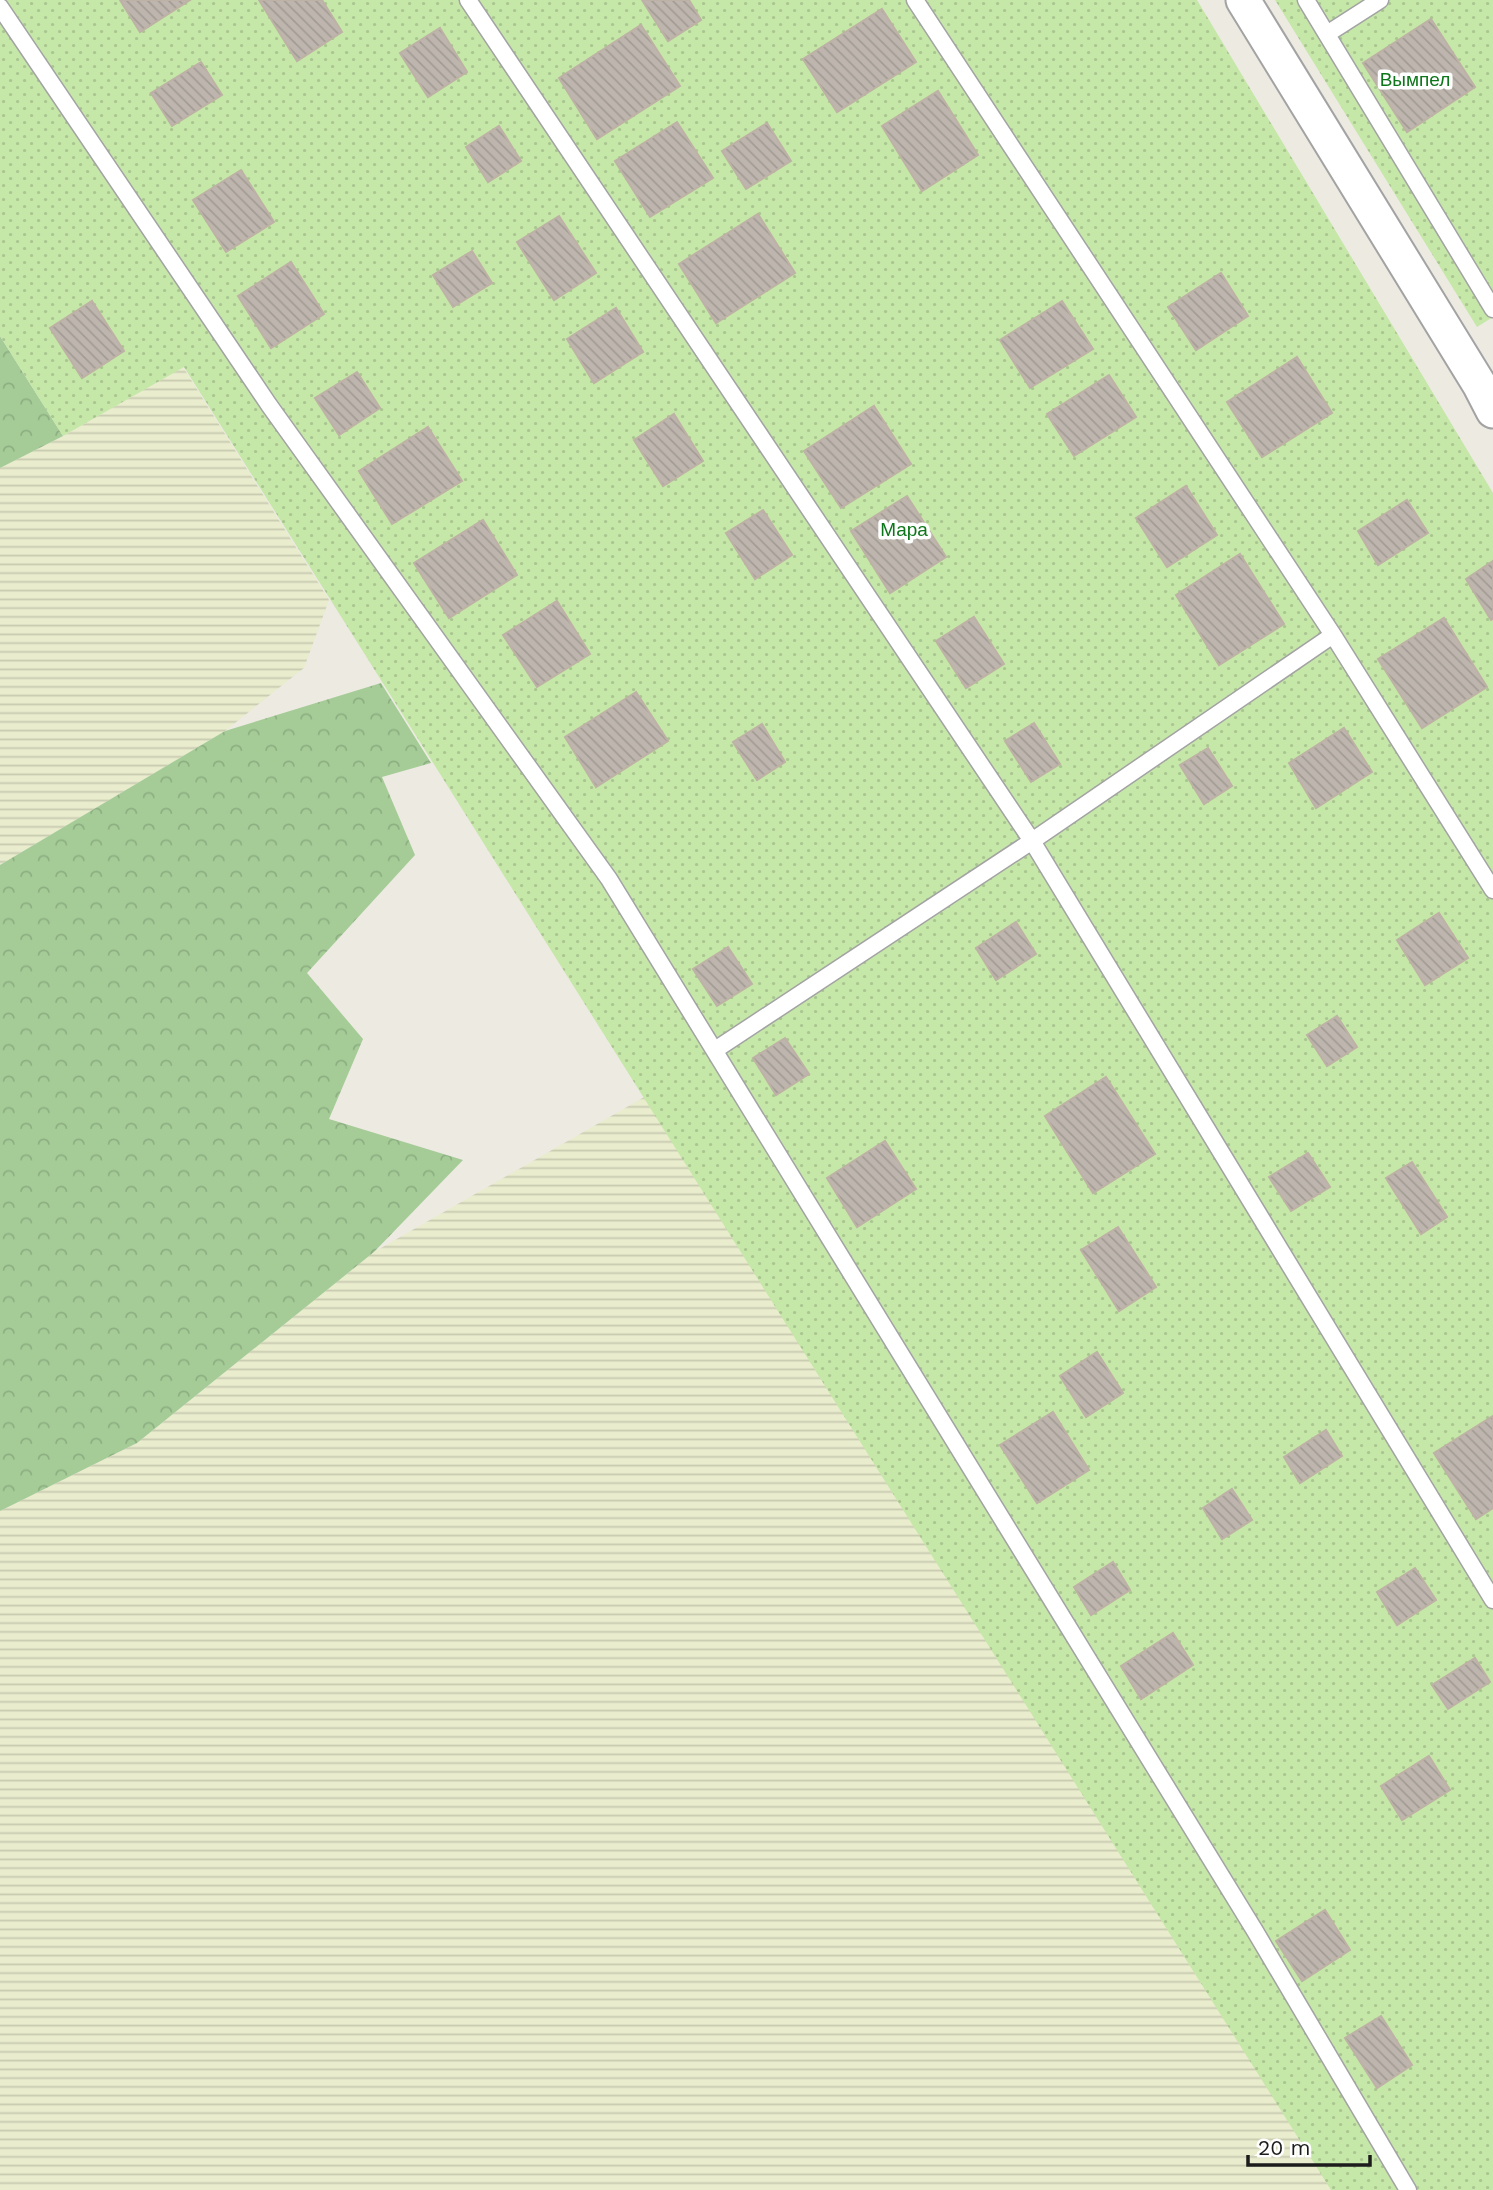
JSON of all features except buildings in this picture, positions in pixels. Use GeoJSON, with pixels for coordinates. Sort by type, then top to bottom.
{"type":"FeatureCollection","features":[{"type":"Feature","properties":{"kind":"street"},"geometry":{"type":"LineString","coordinates":[[1242,0],[1479,384],[1493,411]]}},
{"type":"Feature","properties":{"kind":"lane"},"geometry":{"type":"LineString","coordinates":[[468,0],[1032,841],[1493,1600]]}},
{"type":"Feature","properties":{"kind":"lane"},"geometry":{"type":"LineString","coordinates":[[915,0],[1334,635],[1493,890]]}},
{"type":"Feature","properties":{"kind":"lane"},"geometry":{"type":"LineString","coordinates":[[1306,0],[1493,309]]}},
{"type":"Feature","properties":{"kind":"lane"},"geometry":{"type":"LineString","coordinates":[[1327,34],[1380,0]]}},
{"type":"Feature","properties":{"kind":"lane"},"geometry":{"type":"LineString","coordinates":[[0,7],[269,405],[609,879],[1247,1920],[1408,2190]]}},
{"type":"Feature","properties":{"kind":"lane"},"geometry":{"type":"LineString","coordinates":[[715,1050],[1032,841],[1334,635]]}},
{"type":"Feature","properties":{"kind":"green space","name":"Мара"},"geometry":{"type":"Polygon","coordinates":[[[0,0],[1197,0],[1493,493],[1493,2190],[1331,2190],[184,367],[63,436],[0,336],[0,0]]]}},
{"type":"Feature","properties":{"kind":"green space","name":"Вымпел"},"geometry":{"type":"Polygon","coordinates":[[[1275,0],[1493,0],[1493,317],[1477,327],[1275,0]]]}},
{"type":"Feature","properties":{"kind":"green space"},"geometry":{"type":"Polygon","coordinates":[[[0,336],[63,436],[0,468],[0,336]]]}},
{"type":"Feature","properties":{"kind":"green space"},"geometry":{"type":"Polygon","coordinates":[[[183,367],[329,600],[304,668],[225,731],[0,865],[0,468],[63,436],[183,367]]]}},
{"type":"Feature","properties":{"kind":"green space"},"geometry":{"type":"Polygon","coordinates":[[[381,683],[431,763],[382,777],[415,855],[307,973],[363,1039],[329,1119],[463,1160],[374,1252],[137,1443],[0,1511],[0,865],[225,731],[381,683]]]}},
{"type":"Feature","properties":{"kind":"green space"},"geometry":{"type":"Polygon","coordinates":[[[646,1096],[1333,2190],[0,2190],[0,1511],[137,1443],[374,1252],[646,1096]]]}}]}
